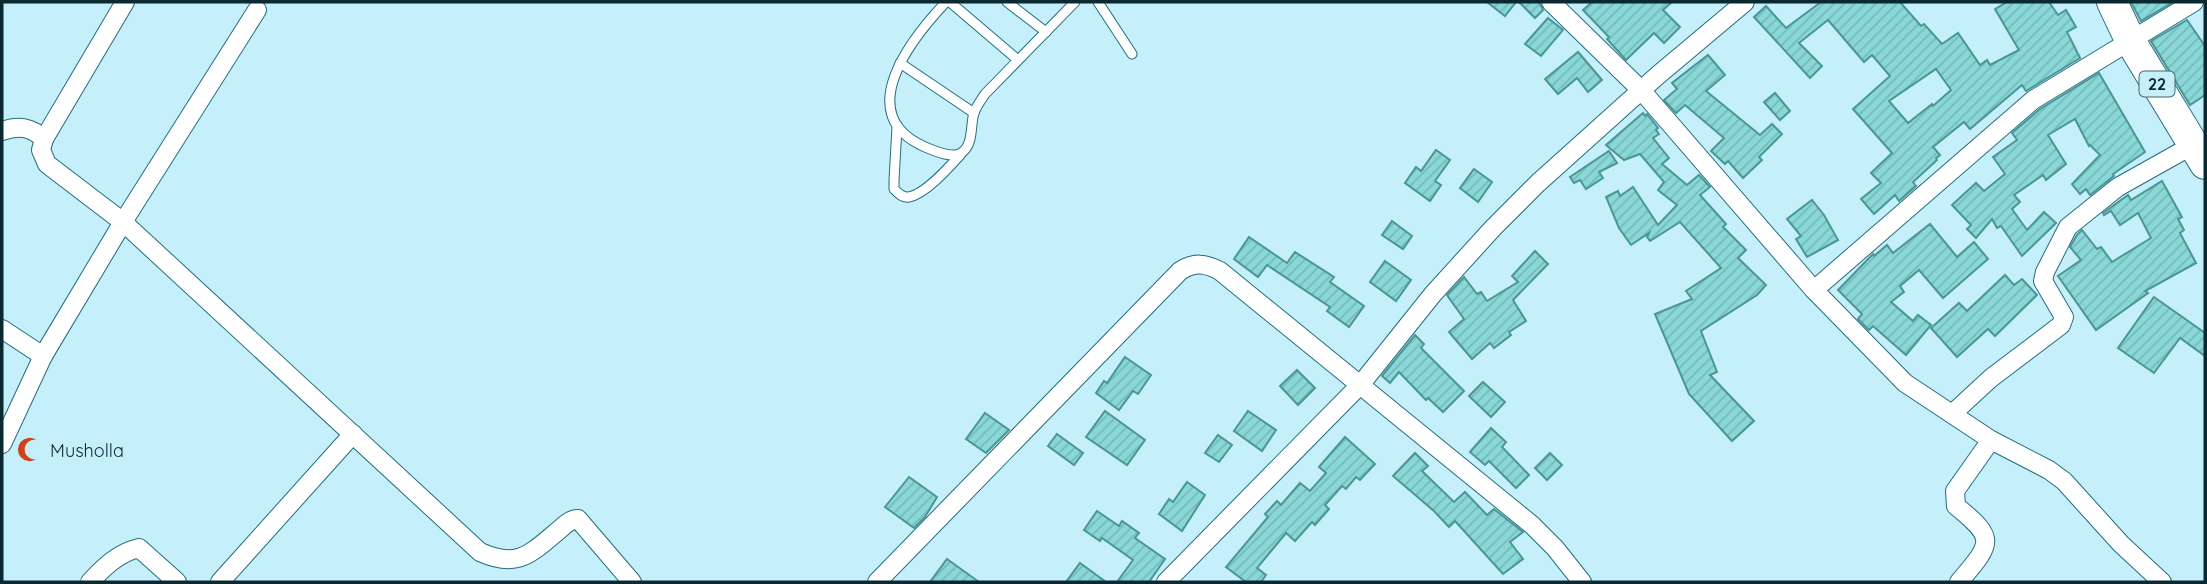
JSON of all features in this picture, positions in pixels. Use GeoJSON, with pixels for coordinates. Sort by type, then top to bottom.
{"type":"FeatureCollection","features":[{"type":"Feature","properties":{"kind":"highway","name":"22"},"geometry":{"type":"LineString","coordinates":[[2112,2],[2131,42],[2199,155]]}},
{"type":"Feature","properties":{"kind":"street"},"geometry":{"type":"LineString","coordinates":[[125,2],[44,139],[41,150],[47,164],[123,222],[480,552],[507,561],[522,556],[536,549],[570,520],[578,519],[632,582]]}},
{"type":"Feature","properties":{"kind":"street"},"geometry":{"type":"LineString","coordinates":[[1550,2],[1641,90],[1814,290],[1905,383],[1991,440],[2049,470],[2064,481],[2121,544],[2162,582]]}},
{"type":"Feature","properties":{"kind":"street"},"geometry":{"type":"LineString","coordinates":[[1166,582],[1361,384],[1433,294],[1493,228],[1538,183],[1641,90],[1745,2]]}},
{"type":"Feature","properties":{"kind":"street"},"geometry":{"type":"LineString","coordinates":[[1814,290],[2033,100],[2194,2]]}},
{"type":"Feature","properties":{"kind":"street"},"geometry":{"type":"LineString","coordinates":[[2,444],[43,356],[123,222],[257,10]]}},
{"type":"Feature","properties":{"kind":"street"},"geometry":{"type":"LineString","coordinates":[[2,131],[29,128],[44,139]]}},
{"type":"Feature","properties":{"kind":"street"},"geometry":{"type":"LineString","coordinates":[[1952,414],[1992,378],[2061,325],[2064,317],[2043,281],[2068,227],[2118,187],[2199,155]]}},
{"type":"Feature","properties":{"kind":"street"},"geometry":{"type":"LineString","coordinates":[[877,582],[1180,271],[1198,264],[1220,271],[1532,525],[1555,548],[1582,582]]}},
{"type":"Feature","properties":{"kind":"street"},"geometry":{"type":"LineString","coordinates":[[2,329],[43,356]]}},
{"type":"Feature","properties":{"kind":"street"},"geometry":{"type":"LineString","coordinates":[[220,582],[353,434]]}},
{"type":"Feature","properties":{"kind":"street"},"geometry":{"type":"LineString","coordinates":[[1959,582],[1981,553],[1986,539],[1978,524],[1956,506],[1955,491],[1991,440]]}},
{"type":"Feature","properties":{"kind":"street"},"geometry":{"type":"LineString","coordinates":[[90,582],[104,566],[126,551],[139,548],[177,582]]}},
{"type":"Feature","properties":{"kind":"lane"},"geometry":{"type":"LineString","coordinates":[[1018,60],[948,2],[932,16],[900,63],[889,91],[897,127],[894,189],[909,197],[946,171],[966,148],[972,133],[974,113],[985,94],[1075,2]]}},
{"type":"Feature","properties":{"kind":"lane"},"geometry":{"type":"LineString","coordinates":[[1007,2],[1046,32]]}},
{"type":"Feature","properties":{"kind":"lane"},"geometry":{"type":"LineString","coordinates":[[1098,2],[1132,54]]}},
{"type":"Feature","properties":{"kind":"lane"},"geometry":{"type":"LineString","coordinates":[[900,63],[974,113]]}},
{"type":"Feature","properties":{"kind":"lane"},"geometry":{"type":"LineString","coordinates":[[897,127],[912,141],[926,148],[951,156],[961,154]]}},
{"type":"Feature","properties":{"kind":"building"},"geometry":{"type":"Polygon","coordinates":[[[1487,2],[1516,2],[1505,16],[1487,2]]]}},
{"type":"Feature","properties":{"kind":"building"},"geometry":{"type":"Polygon","coordinates":[[[1519,2],[1539,2],[1543,10],[1535,18],[1519,2]]]}},
{"type":"Feature","properties":{"kind":"building"},"geometry":{"type":"Polygon","coordinates":[[[1592,2],[1672,2],[1663,10],[1680,27],[1664,43],[1654,33],[1626,60],[1607,39],[1609,37],[1583,10],[1592,2]]]}},
{"type":"Feature","properties":{"kind":"building"},"geometry":{"type":"Polygon","coordinates":[[[1821,2],[1900,2],[1921,26],[1924,24],[1942,44],[1958,33],[1980,65],[1987,60],[1990,65],[2019,50],[1995,9],[2007,2],[2049,2],[2058,15],[2066,10],[2076,27],[2067,32],[2080,58],[2026,91],[2022,85],[1970,129],[1964,122],[1933,147],[1940,155],[1913,182],[1916,186],[1899,201],[1895,195],[1874,214],[1861,199],[1881,183],[1871,173],[1892,153],[1853,109],[1890,76],[1872,55],[1864,62],[1828,20],[1799,43],[1822,66],[1810,78],[1754,17],[1766,6],[1786,28],[1821,2]],[[1936,69],[1889,101],[1908,123],[1951,90],[1936,69]]]}},
{"type":"Feature","properties":{"kind":"building"},"geometry":{"type":"Polygon","coordinates":[[[2131,2],[2173,2],[2141,21],[2131,2]]]}},
{"type":"Feature","properties":{"kind":"building"},"geometry":{"type":"Polygon","coordinates":[[[1548,18],[1563,30],[1541,56],[1525,44],[1548,18]]]}},
{"type":"Feature","properties":{"kind":"building"},"geometry":{"type":"Polygon","coordinates":[[[2187,20],[2205,46],[2205,95],[2190,105],[2151,41],[2187,20]]]}},
{"type":"Feature","properties":{"kind":"building"},"geometry":{"type":"Polygon","coordinates":[[[1578,52],[1602,80],[1588,92],[1577,78],[1558,94],[1545,79],[1578,52]]]}},
{"type":"Feature","properties":{"kind":"building"},"geometry":{"type":"Polygon","coordinates":[[[1708,55],[1725,75],[1706,91],[1760,135],[1772,124],[1782,134],[1759,157],[1762,160],[1743,178],[1728,161],[1725,164],[1711,151],[1724,138],[1685,105],[1676,113],[1664,100],[1677,89],[1672,83],[1708,55]]]}},
{"type":"Feature","properties":{"kind":"building"},"geometry":{"type":"Polygon","coordinates":[[[2099,73],[2145,152],[2113,174],[2114,176],[2090,195],[2086,189],[2080,194],[2072,184],[2100,155],[2089,146],[2075,119],[2048,135],[2066,164],[2046,180],[2043,175],[2014,195],[2020,202],[2012,209],[2027,230],[2044,212],[2056,223],[2022,256],[2001,226],[1997,228],[1992,219],[1976,238],[1967,229],[1971,225],[1952,205],[1976,183],[1984,191],[2005,174],[1993,157],[2017,140],[2012,133],[2040,109],[2099,73]]]}},
{"type":"Feature","properties":{"kind":"building"},"geometry":{"type":"Polygon","coordinates":[[[1775,93],[1790,111],[1780,120],[1764,102],[1775,93]]]}},
{"type":"Feature","properties":{"kind":"building"},"geometry":{"type":"Polygon","coordinates":[[[1643,113],[1645,116],[1647,114],[1658,128],[1656,130],[1659,134],[1653,138],[1669,158],[1662,164],[1687,185],[1699,175],[1710,187],[1700,195],[1726,224],[1723,227],[1746,250],[1738,258],[1766,285],[1757,295],[1701,331],[1717,372],[1710,375],[1754,421],[1732,441],[1689,394],[1655,314],[1692,299],[1686,291],[1721,268],[1680,222],[1650,241],[1647,237],[1649,233],[1631,245],[1619,228],[1606,197],[1618,191],[1620,196],[1633,187],[1658,225],[1677,205],[1658,190],[1664,182],[1640,154],[1624,160],[1606,145],[1643,113]]]}},
{"type":"Feature","properties":{"kind":"building"},"geometry":{"type":"Polygon","coordinates":[[[1436,150],[1450,160],[1435,181],[1441,185],[1430,201],[1405,183],[1416,167],[1421,171],[1436,150]]]}},
{"type":"Feature","properties":{"kind":"building"},"geometry":{"type":"Polygon","coordinates":[[[1609,151],[1617,163],[1599,172],[1603,178],[1586,189],[1580,180],[1574,183],[1570,177],[1609,151]]]}},
{"type":"Feature","properties":{"kind":"building"},"geometry":{"type":"Polygon","coordinates":[[[1474,169],[1492,182],[1478,202],[1460,188],[1474,169]]]}},
{"type":"Feature","properties":{"kind":"building"},"geometry":{"type":"Polygon","coordinates":[[[2162,181],[2182,217],[2178,219],[2184,230],[2180,233],[2196,263],[2145,291],[2148,293],[2096,330],[2058,276],[2081,260],[2070,247],[2082,230],[2097,249],[2101,247],[2112,262],[2151,238],[2138,213],[2120,225],[2111,211],[2104,215],[2103,213],[2128,195],[2131,200],[2162,181]]]}},
{"type":"Feature","properties":{"kind":"building"},"geometry":{"type":"Polygon","coordinates":[[[1812,200],[1838,240],[1807,257],[1796,239],[1801,236],[1787,219],[1812,200]]]}},
{"type":"Feature","properties":{"kind":"building"},"geometry":{"type":"Polygon","coordinates":[[[1392,221],[1412,236],[1403,249],[1382,235],[1392,221]]]}},
{"type":"Feature","properties":{"kind":"building"},"geometry":{"type":"Polygon","coordinates":[[[1930,224],[1957,257],[1974,242],[1988,259],[1943,298],[1919,270],[1900,286],[1904,292],[1891,302],[1913,321],[1918,315],[1931,325],[1906,355],[1873,326],[1869,330],[1858,319],[1862,314],[1838,290],[1873,254],[1874,256],[1887,245],[1893,253],[1930,224]]]}},
{"type":"Feature","properties":{"kind":"building"},"geometry":{"type":"Polygon","coordinates":[[[1249,237],[1287,263],[1295,252],[1334,277],[1330,282],[1364,306],[1349,327],[1327,311],[1330,307],[1267,265],[1258,277],[1234,259],[1249,237]]]}},
{"type":"Feature","properties":{"kind":"building"},"geometry":{"type":"Polygon","coordinates":[[[1535,251],[1548,264],[1513,300],[1526,321],[1509,332],[1511,335],[1494,348],[1490,343],[1472,359],[1449,332],[1464,319],[1447,295],[1464,277],[1477,294],[1481,292],[1487,301],[1518,282],[1512,276],[1535,251]]]}},
{"type":"Feature","properties":{"kind":"building"},"geometry":{"type":"Polygon","coordinates":[[[1385,261],[1411,280],[1396,301],[1370,282],[1385,261]]]}},
{"type":"Feature","properties":{"kind":"building"},"geometry":{"type":"Polygon","coordinates":[[[2005,275],[2014,285],[2022,279],[2037,295],[1995,336],[1988,329],[1957,357],[1931,328],[1959,303],[1967,311],[2005,275]]]}},
{"type":"Feature","properties":{"kind":"building"},"geometry":{"type":"Polygon","coordinates":[[[2154,297],[2205,333],[2205,356],[2180,338],[2154,373],[2118,348],[2154,297]]]}},
{"type":"Feature","properties":{"kind":"building"},"geometry":{"type":"Polygon","coordinates":[[[1415,335],[1424,344],[1421,348],[1464,391],[1443,412],[1428,398],[1426,400],[1399,372],[1390,383],[1382,376],[1415,335]]]}},
{"type":"Feature","properties":{"kind":"building"},"geometry":{"type":"Polygon","coordinates":[[[1125,357],[1151,375],[1138,394],[1133,391],[1119,410],[1096,393],[1104,381],[1107,383],[1125,357]]]}},
{"type":"Feature","properties":{"kind":"building"},"geometry":{"type":"Polygon","coordinates":[[[1297,370],[1315,388],[1298,405],[1280,386],[1297,370]]]}},
{"type":"Feature","properties":{"kind":"building"},"geometry":{"type":"Polygon","coordinates":[[[1483,382],[1505,402],[1491,417],[1469,396],[1483,382]]]}},
{"type":"Feature","properties":{"kind":"building"},"geometry":{"type":"Polygon","coordinates":[[[1105,411],[1145,440],[1127,465],[1086,437],[1105,411]]]}},
{"type":"Feature","properties":{"kind":"building"},"geometry":{"type":"Polygon","coordinates":[[[1248,411],[1276,430],[1262,451],[1234,431],[1248,411]]]}},
{"type":"Feature","properties":{"kind":"building"},"geometry":{"type":"Polygon","coordinates":[[[985,413],[1009,430],[986,453],[966,439],[985,413]]]}},
{"type":"Feature","properties":{"kind":"building"},"geometry":{"type":"Polygon","coordinates":[[[1491,428],[1506,442],[1502,447],[1529,475],[1516,488],[1489,461],[1485,465],[1470,452],[1491,428]]]}},
{"type":"Feature","properties":{"kind":"building"},"geometry":{"type":"Polygon","coordinates":[[[1057,434],[1083,453],[1074,465],[1048,446],[1057,434]]]}},
{"type":"Feature","properties":{"kind":"building"},"geometry":{"type":"Polygon","coordinates":[[[1218,435],[1232,445],[1219,462],[1205,453],[1218,435]]]}},
{"type":"Feature","properties":{"kind":"building"},"geometry":{"type":"Polygon","coordinates":[[[1345,437],[1375,464],[1360,480],[1356,477],[1346,489],[1342,486],[1325,505],[1329,509],[1315,525],[1312,522],[1295,541],[1286,533],[1257,568],[1266,575],[1261,582],[1246,582],[1226,567],[1268,517],[1265,514],[1277,501],[1281,505],[1300,483],[1310,491],[1326,473],[1319,467],[1345,437]]]}},
{"type":"Feature","properties":{"kind":"building"},"geometry":{"type":"Polygon","coordinates":[[[1415,453],[1428,466],[1422,471],[1454,502],[1465,492],[1487,515],[1494,509],[1523,532],[1510,542],[1523,559],[1503,574],[1455,521],[1449,527],[1393,476],[1415,453]]]}},
{"type":"Feature","properties":{"kind":"building"},"geometry":{"type":"Polygon","coordinates":[[[1550,453],[1562,465],[1547,480],[1535,468],[1550,453]]]}},
{"type":"Feature","properties":{"kind":"building"},"geometry":{"type":"Polygon","coordinates":[[[909,477],[937,497],[925,517],[914,528],[885,507],[909,477]]]}},
{"type":"Feature","properties":{"kind":"building"},"geometry":{"type":"Polygon","coordinates":[[[1187,482],[1205,495],[1182,531],[1159,514],[1169,499],[1173,502],[1187,482]]]}},
{"type":"Feature","properties":{"kind":"building"},"geometry":{"type":"Polygon","coordinates":[[[1097,511],[1119,526],[1122,521],[1139,533],[1135,538],[1165,559],[1149,582],[1117,582],[1133,560],[1102,538],[1100,541],[1084,530],[1097,511]]]}},
{"type":"Feature","properties":{"kind":"building"},"geometry":{"type":"Polygon","coordinates":[[[947,559],[979,582],[930,582],[947,559]]]}},
{"type":"Feature","properties":{"kind":"building"},"geometry":{"type":"Polygon","coordinates":[[[1080,563],[1106,582],[1066,582],[1080,563]]]}},
{"type":"Feature","properties":{"kind":"place","name":"Musholla"},"geometry":{"type":"Point","coordinates":[30,450]}}]}
